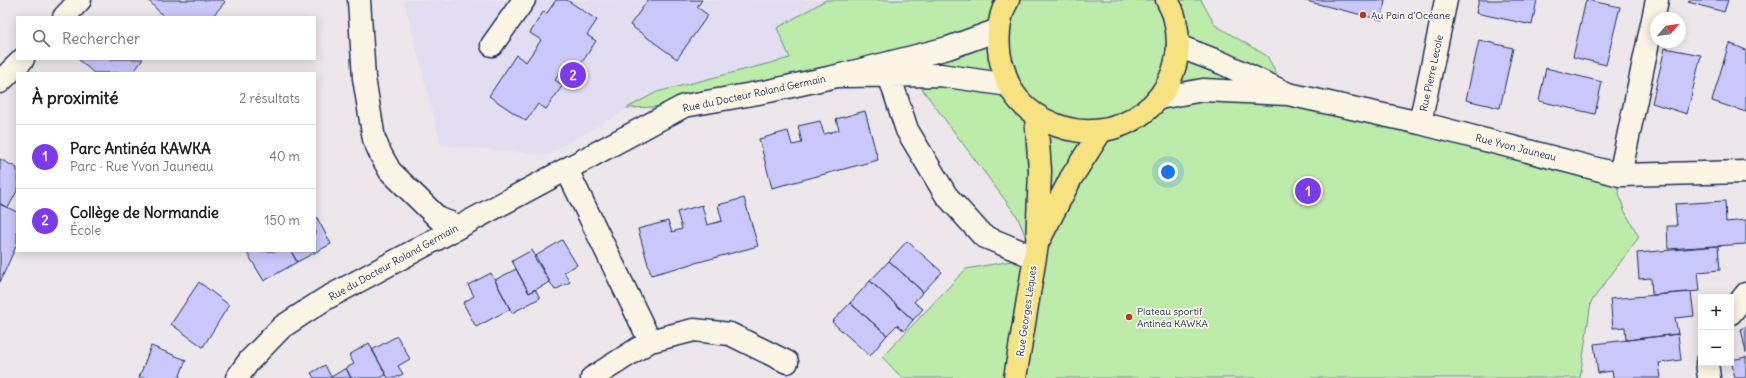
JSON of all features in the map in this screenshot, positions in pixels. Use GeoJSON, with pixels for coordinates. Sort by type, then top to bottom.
{"type":"FeatureCollection","features":[{"type":"Feature","properties":{"kind":"main road"},"geometry":{"type":"LineString","coordinates":[[1006,1],[998,30],[1000,58],[1009,85],[1021,102],[1036,116],[1057,127],[1079,132],[1101,132],[1124,126],[1143,114],[1159,98],[1173,74],[1178,46],[1175,19],[1167,0]]}},
{"type":"Feature","properties":{"kind":"main road","name":"Rue Georges Lèques"},"geometry":{"type":"LineString","coordinates":[[1015,378],[1035,251],[1040,171],[1036,116]]}},
{"type":"Feature","properties":{"kind":"main road","name":"Rue Georges Lèques"},"geometry":{"type":"LineString","coordinates":[[1035,251],[1071,178],[1101,132]]}},
{"type":"Feature","properties":{"kind":"street"},"geometry":{"type":"LineString","coordinates":[[65,16],[80,0]]}},
{"type":"Feature","properties":{"kind":"street"},"geometry":{"type":"LineString","coordinates":[[359,0],[364,78],[374,139],[381,155],[390,171],[439,219],[460,226]]}},
{"type":"Feature","properties":{"kind":"street"},"geometry":{"type":"LineString","coordinates":[[492,45],[524,0]]}},
{"type":"Feature","properties":{"kind":"street","name":"Rue Pierre Lecole"},"geometry":{"type":"LineString","coordinates":[[1420,123],[1446,0]]}},
{"type":"Feature","properties":{"kind":"street"},"geometry":{"type":"LineString","coordinates":[[1620,175],[1657,0]]}},
{"type":"Feature","properties":{"kind":"street","name":"Rue du Docteur Roland Germain"},"geometry":{"type":"LineString","coordinates":[[237,378],[248,361],[282,327],[325,299],[684,106],[770,91],[837,76],[948,48],[998,30]]}},
{"type":"Feature","properties":{"kind":"street","name":"Rue Yvon Jauneau"},"geometry":{"type":"LineString","coordinates":[[1178,46],[1222,63],[1288,94]]}},
{"type":"Feature","properties":{"kind":"street"},"geometry":{"type":"LineString","coordinates":[[0,82],[22,60]]}},
{"type":"Feature","properties":{"kind":"street","name":"Rue du Docteur Roland Germain"},"geometry":{"type":"LineString","coordinates":[[837,76],[940,74],[1009,85]]}},
{"type":"Feature","properties":{"kind":"street"},"geometry":{"type":"LineString","coordinates":[[888,75],[907,130],[946,195],[983,236],[1035,251]]}},
{"type":"Feature","properties":{"kind":"street","name":"Rue Yvon Jauneau"},"geometry":{"type":"LineString","coordinates":[[1159,98],[1203,90],[1288,94],[1420,123],[1620,175],[1746,172]]}},
{"type":"Feature","properties":{"kind":"street"},"geometry":{"type":"LineString","coordinates":[[566,170],[650,341]]}},
{"type":"Feature","properties":{"kind":"street"},"geometry":{"type":"LineString","coordinates":[[1734,309],[1746,294]]}},
{"type":"Feature","properties":{"kind":"street"},"geometry":{"type":"LineString","coordinates":[[592,378],[650,341],[694,330],[730,334],[787,362]]}},
{"type":"Feature","properties":{"kind":"street"},"geometry":{"type":"LineString","coordinates":[[1707,366],[1709,378]]}},
{"type":"Feature","properties":{"kind":"shaded area"},"geometry":{"type":"Polygon","coordinates":[[[404,0],[830,0],[791,58],[657,92],[547,155],[441,145],[404,0]]]}},
{"type":"Feature","properties":{"kind":"green space"},"geometry":{"type":"Polygon","coordinates":[[[826,0],[1201,0],[1215,25],[1267,56],[1288,94],[1613,173],[1624,210],[1639,237],[1591,302],[1580,378],[902,378],[882,357],[966,269],[1034,257],[1017,216],[925,93],[903,60],[684,106],[627,108],[657,92],[790,58],[777,28],[826,0]]]}},
{"type":"Feature","properties":{"kind":"building"},"geometry":{"type":"Polygon","coordinates":[[[148,0],[223,0],[225,2],[213,16],[163,16],[148,0]]]}},
{"type":"Feature","properties":{"kind":"building"},"geometry":{"type":"Polygon","coordinates":[[[556,0],[567,0],[597,20],[587,35],[596,41],[575,73],[566,63],[555,80],[563,85],[546,109],[538,104],[526,121],[489,96],[516,55],[526,62],[541,40],[530,33],[543,12],[547,13],[556,0]]]}},
{"type":"Feature","properties":{"kind":"building"},"geometry":{"type":"Polygon","coordinates":[[[648,0],[702,0],[697,7],[708,15],[677,59],[630,25],[648,0]]]}},
{"type":"Feature","properties":{"kind":"building"},"geometry":{"type":"Polygon","coordinates":[[[1302,0],[1385,0],[1382,20],[1302,0]]]}},
{"type":"Feature","properties":{"kind":"building"},"geometry":{"type":"Polygon","coordinates":[[[1479,0],[1537,0],[1532,25],[1476,13],[1479,0]]]}},
{"type":"Feature","properties":{"kind":"building"},"geometry":{"type":"Polygon","coordinates":[[[1586,0],[1620,7],[1606,65],[1573,57],[1586,0]]]}},
{"type":"Feature","properties":{"kind":"building"},"geometry":{"type":"Polygon","coordinates":[[[1689,0],[1728,0],[1724,12],[1688,2],[1689,0]]]}},
{"type":"Feature","properties":{"kind":"building"},"geometry":{"type":"Polygon","coordinates":[[[1479,40],[1513,48],[1500,108],[1466,100],[1479,40]]]}},
{"type":"Feature","properties":{"kind":"building"},"geometry":{"type":"Polygon","coordinates":[[[1729,43],[1746,50],[1746,112],[1712,101],[1729,43]]]}},
{"type":"Feature","properties":{"kind":"building"},"geometry":{"type":"Polygon","coordinates":[[[1665,48],[1701,55],[1687,114],[1652,103],[1665,48]]]}},
{"type":"Feature","properties":{"kind":"building"},"geometry":{"type":"Polygon","coordinates":[[[79,60],[142,60],[134,72],[93,72],[79,60]]]}},
{"type":"Feature","properties":{"kind":"building"},"geometry":{"type":"Polygon","coordinates":[[[1546,68],[1602,82],[1595,114],[1539,101],[1546,68]]]}},
{"type":"Feature","properties":{"kind":"building"},"geometry":{"type":"Polygon","coordinates":[[[865,111],[878,160],[772,188],[759,139],[788,131],[792,145],[802,143],[798,126],[820,121],[824,134],[839,130],[836,119],[865,111]]]}},
{"type":"Feature","properties":{"kind":"building"},"geometry":{"type":"Polygon","coordinates":[[[0,159],[16,167],[16,193],[8,208],[0,204],[0,159]]]}},
{"type":"Feature","properties":{"kind":"building"},"geometry":{"type":"Polygon","coordinates":[[[744,198],[758,246],[651,275],[638,229],[668,221],[672,232],[682,229],[677,212],[702,205],[707,225],[722,221],[718,205],[744,198]]]}},
{"type":"Feature","properties":{"kind":"building"},"geometry":{"type":"Polygon","coordinates":[[[1725,201],[1726,222],[1746,220],[1746,244],[1668,249],[1667,226],[1677,226],[1675,204],[1725,201]]]}},
{"type":"Feature","properties":{"kind":"building"},"geometry":{"type":"Polygon","coordinates":[[[0,204],[16,212],[16,246],[0,282],[0,204]]]}},
{"type":"Feature","properties":{"kind":"building"},"geometry":{"type":"Polygon","coordinates":[[[316,216],[331,244],[316,252],[316,216]]]}},
{"type":"Feature","properties":{"kind":"building"},"geometry":{"type":"Polygon","coordinates":[[[562,240],[577,265],[564,272],[570,282],[555,290],[534,257],[562,240]]]}},
{"type":"Feature","properties":{"kind":"building"},"geometry":{"type":"Polygon","coordinates":[[[907,241],[942,272],[923,292],[889,261],[907,241]]]}},
{"type":"Feature","properties":{"kind":"building"},"geometry":{"type":"Polygon","coordinates":[[[1718,246],[1720,270],[1698,272],[1700,291],[1652,295],[1651,278],[1639,279],[1637,253],[1718,246]]]}},
{"type":"Feature","properties":{"kind":"building"},"geometry":{"type":"Polygon","coordinates":[[[532,250],[550,282],[529,293],[512,261],[532,250]]]}},
{"type":"Feature","properties":{"kind":"building"},"geometry":{"type":"Polygon","coordinates":[[[247,252],[292,252],[297,262],[264,281],[247,252]]]}},
{"type":"Feature","properties":{"kind":"building"},"geometry":{"type":"Polygon","coordinates":[[[292,252],[316,252],[297,262],[292,252]]]}},
{"type":"Feature","properties":{"kind":"building"},"geometry":{"type":"Polygon","coordinates":[[[889,261],[923,292],[914,302],[923,309],[913,320],[870,281],[889,261]]]}},
{"type":"Feature","properties":{"kind":"building"},"geometry":{"type":"Polygon","coordinates":[[[516,269],[529,293],[535,289],[540,298],[512,313],[495,280],[516,269]]]}},
{"type":"Feature","properties":{"kind":"building"},"geometry":{"type":"Polygon","coordinates":[[[491,273],[510,309],[476,327],[463,303],[474,296],[468,285],[491,273]]]}},
{"type":"Feature","properties":{"kind":"building"},"geometry":{"type":"Polygon","coordinates":[[[870,281],[913,320],[904,331],[897,325],[887,335],[850,303],[870,281]]]}},
{"type":"Feature","properties":{"kind":"building"},"geometry":{"type":"Polygon","coordinates":[[[199,282],[229,305],[203,347],[171,324],[199,282]]]}},
{"type":"Feature","properties":{"kind":"building"},"geometry":{"type":"Polygon","coordinates":[[[1691,292],[1694,316],[1675,318],[1678,334],[1626,340],[1625,327],[1613,328],[1610,299],[1691,292]]]}},
{"type":"Feature","properties":{"kind":"building"},"geometry":{"type":"Polygon","coordinates":[[[850,303],[887,335],[870,356],[832,322],[850,303]]]}},
{"type":"Feature","properties":{"kind":"building"},"geometry":{"type":"Polygon","coordinates":[[[1746,327],[1746,353],[1741,329],[1746,327]]]}},
{"type":"Feature","properties":{"kind":"building"},"geometry":{"type":"Polygon","coordinates":[[[1678,334],[1681,360],[1659,363],[1661,378],[1613,378],[1612,371],[1598,373],[1594,344],[1678,334]]]}},
{"type":"Feature","properties":{"kind":"building"},"geometry":{"type":"Polygon","coordinates":[[[397,336],[410,359],[398,366],[403,374],[395,378],[388,378],[372,350],[397,336]]]}},
{"type":"Feature","properties":{"kind":"building"},"geometry":{"type":"Polygon","coordinates":[[[369,343],[386,375],[380,378],[351,378],[346,368],[354,364],[349,355],[369,343]]]}},
{"type":"Feature","properties":{"kind":"building"},"geometry":{"type":"Polygon","coordinates":[[[151,346],[186,360],[179,378],[139,378],[151,346]]]}},
{"type":"Feature","properties":{"kind":"building"},"geometry":{"type":"Polygon","coordinates":[[[1746,357],[1746,378],[1735,378],[1732,366],[1734,366],[1734,359],[1746,357]]]}},
{"type":"Feature","properties":{"kind":"building"},"geometry":{"type":"Polygon","coordinates":[[[325,365],[331,377],[346,368],[351,378],[314,378],[311,373],[325,365]]]}},
{"type":"Feature","properties":{"kind":"place","name":"Au Pain d'Océane"},"geometry":{"type":"Point","coordinates":[1363,15]}},
{"type":"Feature","properties":{"kind":"place","name":"Collège de Normandie"},"geometry":{"type":"Point","coordinates":[573,75]}},
{"type":"Feature","properties":{"kind":"place","name":"Parc Antinéa KAWKA"},"geometry":{"type":"Point","coordinates":[1308,191]}},
{"type":"Feature","properties":{"kind":"place","name":"Plateau sportif Antinéa KAWKA"},"geometry":{"type":"Point","coordinates":[1129,317]}}]}
